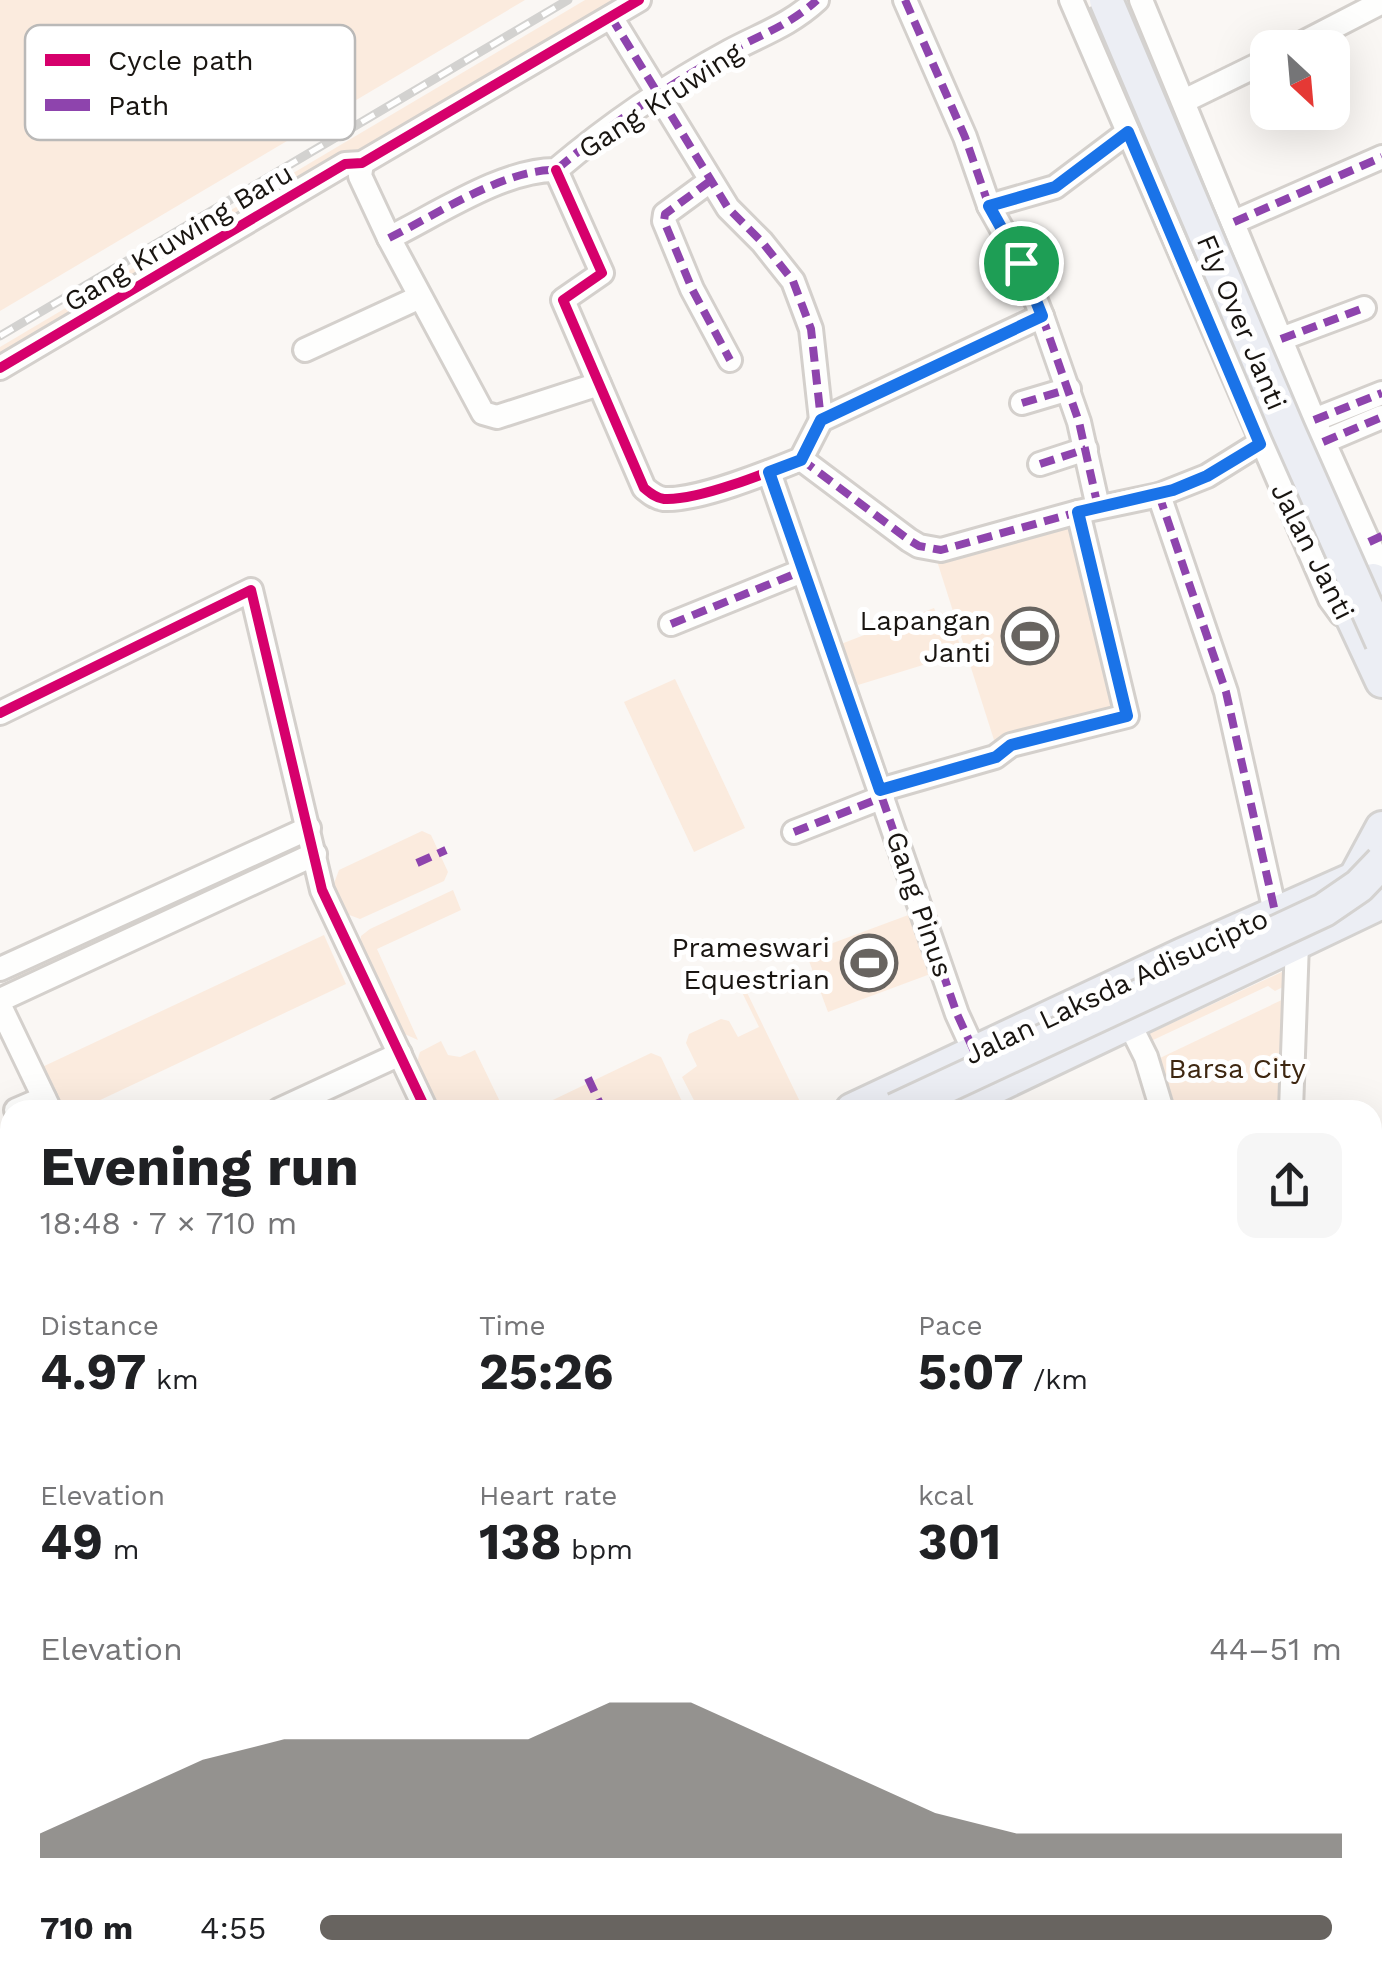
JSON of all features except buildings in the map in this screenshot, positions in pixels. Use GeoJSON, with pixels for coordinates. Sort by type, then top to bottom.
{"type":"FeatureCollection","features":[{"type":"Feature","properties":{"kind":"highway"},"geometry":{"type":"LineString","coordinates":[[1085,0],[1341,592],[1378,660]]}},
{"type":"Feature","properties":{"kind":"highway","name":"Fly Over Janti"},"geometry":{"type":"LineString","coordinates":[[1106,0],[1288,430],[1378,660]]}},
{"type":"Feature","properties":{"kind":"highway"},"geometry":{"type":"LineString","coordinates":[[1127,0],[1304,424],[1379,584]]}},
{"type":"Feature","properties":{"kind":"highway"},"geometry":{"type":"LineString","coordinates":[[916,1100],[1324,910],[1358,886],[1373,868],[1382,828]]}},
{"type":"Feature","properties":{"kind":"highway","name":"Jalan Laksda Adisucipto"},"geometry":{"type":"LineString","coordinates":[[873,1100],[1373,868]]}},
{"type":"Feature","properties":{"kind":"highway","name":"Jalan Laksda Adisucipto"},"geometry":{"type":"LineString","coordinates":[[967,1100],[1382,902]]}},
{"type":"Feature","properties":{"kind":"highway"},"geometry":{"type":"LineString","coordinates":[[1153,968],[1232,939],[1248,935],[1256,938],[1258,948],[1250,956],[1170,1003]]}},
{"type":"Feature","properties":{"kind":"street","name":"Gang Kruwing Baru"},"geometry":{"type":"LineString","coordinates":[[0,368],[345,164],[362,163],[640,0]]}},
{"type":"Feature","properties":{"kind":"street","name":"Gang Kruwing"},"geometry":{"type":"LineString","coordinates":[[389,238],[502,182],[540,170],[556,170],[658,94],[729,52],[795,20],[817,0]]}},
{"type":"Feature","properties":{"kind":"street"},"geometry":{"type":"LineString","coordinates":[[794,832],[882,793],[996,757],[1011,745],[1127,716],[1088,510],[1086,450],[1068,388],[1021,263],[989,206],[965,137],[904,0]]}},
{"type":"Feature","properties":{"kind":"street","name":"Jalan Janti"},"geometry":{"type":"LineString","coordinates":[[1071,0],[1330,599],[1378,660]]}},
{"type":"Feature","properties":{"kind":"street","name":"Jalan Janti"},"geometry":{"type":"LineString","coordinates":[[1142,0],[1318,431],[1375,539],[1379,584]]}},
{"type":"Feature","properties":{"kind":"street"},"geometry":{"type":"LineString","coordinates":[[1330,30],[1381,5]]}},
{"type":"Feature","properties":{"kind":"street"},"geometry":{"type":"LineString","coordinates":[[556,170],[602,274],[563,300],[644,488],[664,499],[694,494],[801,460],[821,420],[811,329],[793,281],[728,208],[610,17]]}},
{"type":"Feature","properties":{"kind":"street"},"geometry":{"type":"LineString","coordinates":[[1184,100],[1250,69]]}},
{"type":"Feature","properties":{"kind":"street"},"geometry":{"type":"LineString","coordinates":[[989,206],[1055,187],[1128,132]]}},
{"type":"Feature","properties":{"kind":"street"},"geometry":{"type":"LineString","coordinates":[[1234,222],[1382,157]]}},
{"type":"Feature","properties":{"kind":"street"},"geometry":{"type":"LineString","coordinates":[[362,163],[360,176],[389,238],[483,414],[489,417],[599,384]]}},
{"type":"Feature","properties":{"kind":"street"},"geometry":{"type":"LineString","coordinates":[[710,181],[663,217],[692,289],[730,360]]}},
{"type":"Feature","properties":{"kind":"street"},"geometry":{"type":"LineString","coordinates":[[1200,302],[1257,279]]}},
{"type":"Feature","properties":{"kind":"street"},"geometry":{"type":"LineString","coordinates":[[305,350],[420,297]]}},
{"type":"Feature","properties":{"kind":"street"},"geometry":{"type":"LineString","coordinates":[[1281,339],[1364,308]]}},
{"type":"Feature","properties":{"kind":"street"},"geometry":{"type":"LineString","coordinates":[[821,420],[1042,316]]}},
{"type":"Feature","properties":{"kind":"street"},"geometry":{"type":"LineString","coordinates":[[1022,403],[1068,388]]}},
{"type":"Feature","properties":{"kind":"street"},"geometry":{"type":"LineString","coordinates":[[1318,431],[1382,393]]}},
{"type":"Feature","properties":{"kind":"street"},"geometry":{"type":"LineString","coordinates":[[1318,431],[1382,417]]}},
{"type":"Feature","properties":{"kind":"street"},"geometry":{"type":"LineString","coordinates":[[801,460],[909,540],[941,550],[1159,495],[1207,476],[1260,444]]}},
{"type":"Feature","properties":{"kind":"street"},"geometry":{"type":"LineString","coordinates":[[1040,464],[1086,450]]}},
{"type":"Feature","properties":{"kind":"street","name":"Gang Pinus"},"geometry":{"type":"LineString","coordinates":[[769,472],[957,1014],[974,1052]]}},
{"type":"Feature","properties":{"kind":"street"},"geometry":{"type":"LineString","coordinates":[[1159,495],[1226,692],[1276,912]]}},
{"type":"Feature","properties":{"kind":"street"},"geometry":{"type":"LineString","coordinates":[[672,624],[802,571]]}},
{"type":"Feature","properties":{"kind":"street"},"geometry":{"type":"LineString","coordinates":[[0,713],[251,590],[322,890],[421,1100]]}},
{"type":"Feature","properties":{"kind":"street"},"geometry":{"type":"LineString","coordinates":[[0,969],[309,828]]}},
{"type":"Feature","properties":{"kind":"street"},"geometry":{"type":"LineString","coordinates":[[45,1100],[0,1003],[315,854]]}},
{"type":"Feature","properties":{"kind":"street"},"geometry":{"type":"LineString","coordinates":[[1290,1100],[1297,943]]}},
{"type":"Feature","properties":{"kind":"street"},"geometry":{"type":"LineString","coordinates":[[1129,1023],[1146,1057],[1159,1100]]}},
{"type":"Feature","properties":{"kind":"street"},"geometry":{"type":"LineString","coordinates":[[300,1100],[400,1054]]}},
{"type":"Feature","properties":{"kind":"green space"},"geometry":{"type":"Polygon","coordinates":[[[0,0],[525,0],[355,101],[355,25],[25,25],[25,140],[289,140],[0,311],[0,0]]]}},
{"type":"Feature","properties":{"kind":"green space"},"geometry":{"type":"Polygon","coordinates":[[[585,0],[619,0],[0,362],[0,347],[349,140],[355,140],[355,136],[585,0]]]}},
{"type":"Feature","properties":{"kind":"green space","name":"Lapangan Janti"},"geometry":{"type":"Polygon","coordinates":[[[1071,522],[1116,711],[994,740],[937,561],[1071,522]]]}},
{"type":"Feature","properties":{"kind":"green space"},"geometry":{"type":"Polygon","coordinates":[[[934,608],[937,615],[950,611],[962,653],[858,685],[841,644],[934,608]]]}},
{"type":"Feature","properties":{"kind":"green space"},"geometry":{"type":"Polygon","coordinates":[[[675,679],[745,828],[694,852],[624,702],[675,679]]]}},
{"type":"Feature","properties":{"kind":"green space"},"geometry":{"type":"Polygon","coordinates":[[[422,831],[431,835],[448,872],[444,881],[360,919],[344,913],[333,886],[339,870],[422,831]]]}},
{"type":"Feature","properties":{"kind":"green space"},"geometry":{"type":"Polygon","coordinates":[[[274,854],[277,861],[15,982],[13,979],[13,974],[274,854]]]}},
{"type":"Feature","properties":{"kind":"green space"},"geometry":{"type":"Polygon","coordinates":[[[453,890],[461,910],[377,949],[418,1040],[400,1032],[360,943],[361,936],[453,890]]]}},
{"type":"Feature","properties":{"kind":"green space","name":"Prameswari Equestrian"},"geometry":{"type":"Polygon","coordinates":[[[911,914],[933,973],[828,1012],[806,953],[911,914]]]}},
{"type":"Feature","properties":{"kind":"green space"},"geometry":{"type":"Polygon","coordinates":[[[324,935],[346,984],[100,1100],[55,1100],[40,1068],[324,935]]]}},
{"type":"Feature","properties":{"kind":"green space"},"geometry":{"type":"Polygon","coordinates":[[[1286,970],[1285,986],[1275,991],[1268,986],[1151,1041],[1144,1036],[1286,970]]]}},
{"type":"Feature","properties":{"kind":"green space"},"geometry":{"type":"Polygon","coordinates":[[[738,974],[799,1100],[694,1100],[682,1077],[697,1066],[686,1043],[689,1034],[721,1019],[729,1021],[738,1037],[759,1027],[734,976],[738,974]]]}},
{"type":"Feature","properties":{"kind":"green space","name":"Barsa City"},"geometry":{"type":"Polygon","coordinates":[[[1286,998],[1281,1100],[1172,1100],[1160,1058],[1286,998]]]}},
{"type":"Feature","properties":{"kind":"green space"},"geometry":{"type":"Polygon","coordinates":[[[441,1041],[448,1055],[460,1057],[475,1050],[499,1100],[430,1100],[418,1067],[420,1052],[441,1041]]]}},
{"type":"Feature","properties":{"kind":"green space"},"geometry":{"type":"Polygon","coordinates":[[[651,1053],[661,1057],[681,1100],[553,1100],[651,1053]]]}},
{"type":"Feature","properties":{"kind":"railway"},"geometry":{"type":"LineString","coordinates":[[355,126],[568,0]]}},
{"type":"Feature","properties":{"kind":"railway"},"geometry":{"type":"LineString","coordinates":[[0,336],[331,140]]}},
{"type":"Feature","properties":{"kind":"marked path"},"geometry":{"type":"LineString","coordinates":[[389,238],[493,185],[556,170],[662,91],[786,23],[817,0]]}},
{"type":"Feature","properties":{"kind":"marked path"},"geometry":{"type":"LineString","coordinates":[[905,0],[965,137],[989,206],[1021,263],[1042,316],[1079,422],[1098,507]]}},
{"type":"Feature","properties":{"kind":"marked path"},"geometry":{"type":"LineString","coordinates":[[611,17],[728,208],[793,281],[811,329],[821,420]]}},
{"type":"Feature","properties":{"kind":"marked path"},"geometry":{"type":"LineString","coordinates":[[989,206],[1055,187],[1128,132]]}},
{"type":"Feature","properties":{"kind":"marked path"},"geometry":{"type":"LineString","coordinates":[[1234,222],[1382,157]]}},
{"type":"Feature","properties":{"kind":"marked path"},"geometry":{"type":"LineString","coordinates":[[710,181],[665,214],[664,221],[692,289],[730,360]]}},
{"type":"Feature","properties":{"kind":"marked path"},"geometry":{"type":"LineString","coordinates":[[1281,339],[1364,308]]}},
{"type":"Feature","properties":{"kind":"marked path"},"geometry":{"type":"LineString","coordinates":[[1022,403],[1069,389]]}},
{"type":"Feature","properties":{"kind":"marked path"},"geometry":{"type":"LineString","coordinates":[[1314,420],[1382,393]]}},
{"type":"Feature","properties":{"kind":"marked path"},"geometry":{"type":"LineString","coordinates":[[1323,442],[1382,417]]}},
{"type":"Feature","properties":{"kind":"marked path"},"geometry":{"type":"LineString","coordinates":[[801,459],[909,540],[941,550],[1078,512],[1159,495],[1207,476],[1260,443]]}},
{"type":"Feature","properties":{"kind":"marked path"},"geometry":{"type":"LineString","coordinates":[[1040,464],[1086,449]]}},
{"type":"Feature","properties":{"kind":"marked path"},"geometry":{"type":"LineString","coordinates":[[769,472],[957,1014],[974,1051]]}},
{"type":"Feature","properties":{"kind":"marked path"},"geometry":{"type":"LineString","coordinates":[[1159,495],[1226,692],[1275,912]]}},
{"type":"Feature","properties":{"kind":"marked path"},"geometry":{"type":"LineString","coordinates":[[880,790],[995,757],[1011,745],[1127,716],[1078,512]]}},
{"type":"Feature","properties":{"kind":"marked path"},"geometry":{"type":"LineString","coordinates":[[1369,542],[1382,536]]}},
{"type":"Feature","properties":{"kind":"marked path"},"geometry":{"type":"LineString","coordinates":[[671,624],[802,571]]}},
{"type":"Feature","properties":{"kind":"marked path"},"geometry":{"type":"LineString","coordinates":[[794,832],[883,797]]}},
{"type":"Feature","properties":{"kind":"marked path"},"geometry":{"type":"LineString","coordinates":[[417,863],[446,850]]}},
{"type":"Feature","properties":{"kind":"marked path"},"geometry":{"type":"LineString","coordinates":[[588,1078],[598,1100]]}},
{"type":"Feature","properties":{"kind":"cycle path"},"geometry":{"type":"LineString","coordinates":[[0,368],[345,164],[362,163],[639,0]]}},
{"type":"Feature","properties":{"kind":"cycle path"},"geometry":{"type":"LineString","coordinates":[[556,170],[602,273],[563,300],[644,488],[661,498],[714,491],[801,459],[821,420],[1042,316]]}},
{"type":"Feature","properties":{"kind":"cycle path"},"geometry":{"type":"LineString","coordinates":[[0,713],[251,590],[322,890],[421,1100]]}},
{"type":"Feature","properties":{"kind":"place","name":"Lapangan Janti"},"geometry":{"type":"Point","coordinates":[1030,636]}},
{"type":"Feature","properties":{"kind":"place","name":"Prameswari Equestrian"},"geometry":{"type":"Point","coordinates":[869,963]}},
{"type":"Feature","properties":{"kind":"route"},"geometry":{"type":"LineString","coordinates":[[1128,132],[1260,444],[1207,476],[1173,490],[1078,512],[1127,716],[1011,745],[996,757],[880,790],[769,472],[801,460],[821,420],[1042,316],[1021,263],[989,206],[1055,187],[1128,132]]}}]}
